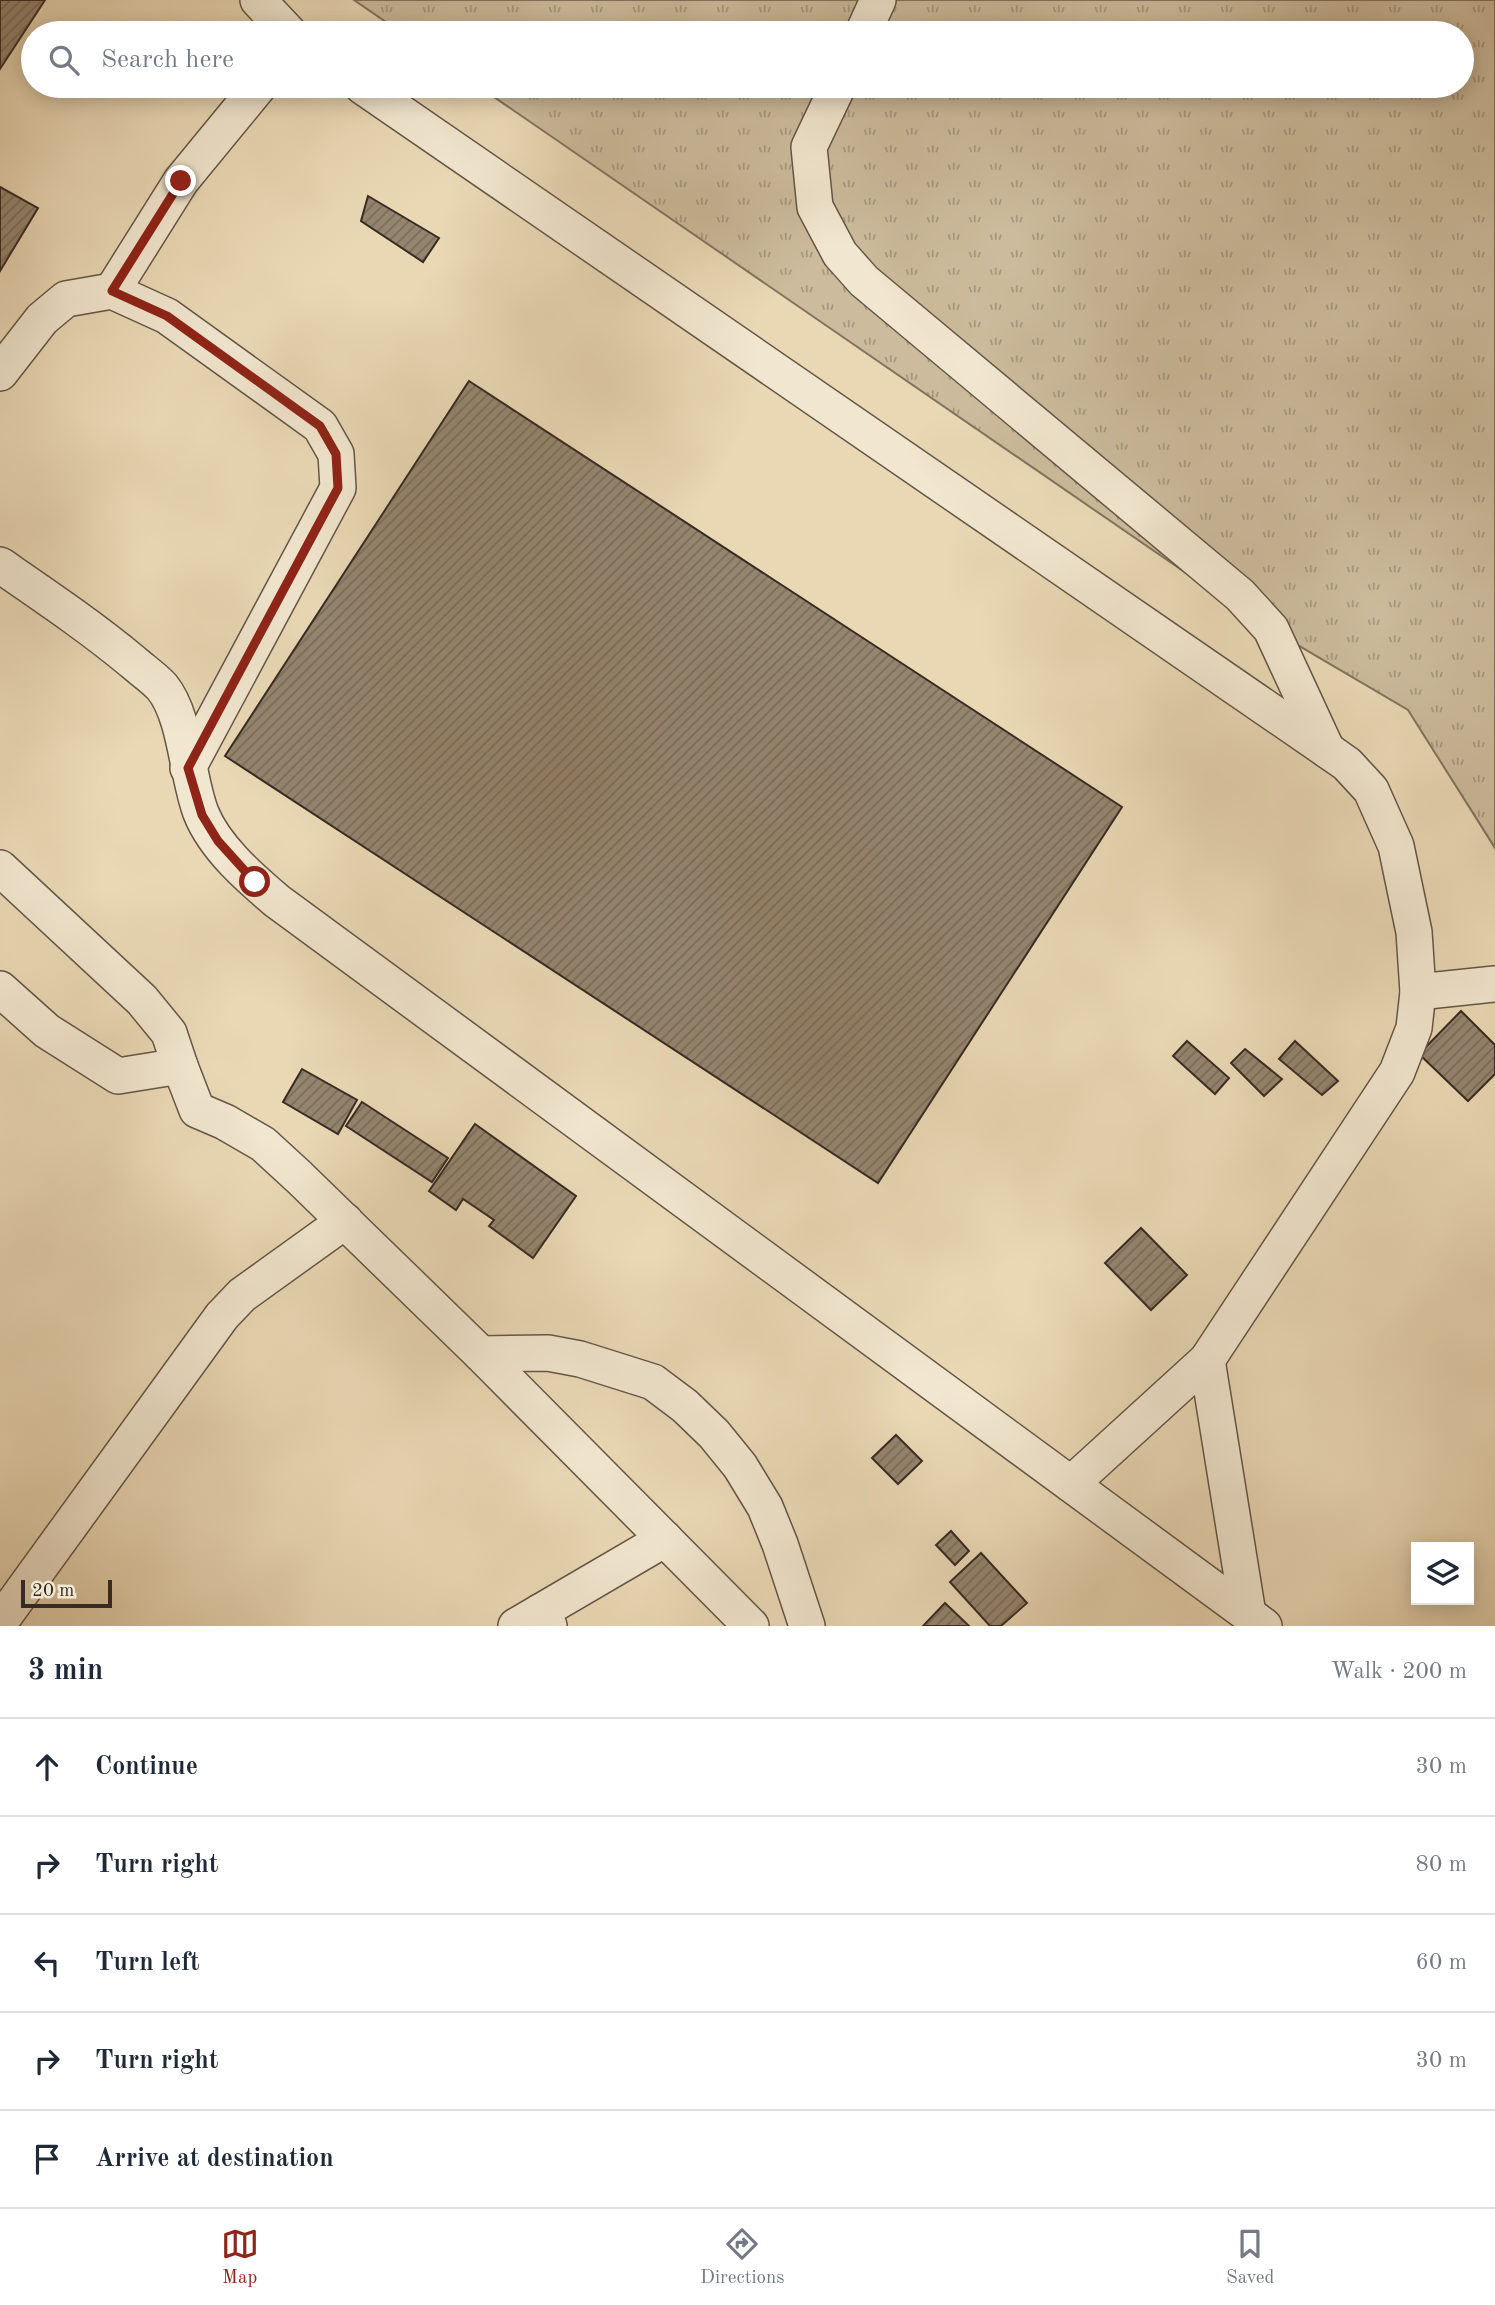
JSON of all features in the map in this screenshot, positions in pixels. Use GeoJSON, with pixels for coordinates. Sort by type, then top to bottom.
{"type":"FeatureCollection","features":[{"type":"Feature","properties":{"kind":"street"},"geometry":{"type":"LineString","coordinates":[[258,0],[278,21]]}},
{"type":"Feature","properties":{"kind":"street"},"geometry":{"type":"LineString","coordinates":[[868,21],[878,0]]}},
{"type":"Feature","properties":{"kind":"street"},"geometry":{"type":"LineString","coordinates":[[112,291],[181,181],[249,98]]}},
{"type":"Feature","properties":{"kind":"street"},"geometry":{"type":"LineString","coordinates":[[379,98],[1327,750],[1347,764],[1371,790],[1396,846],[1414,932],[1418,992],[1414,1028],[1397,1072],[1207,1360],[1071,1484]]}},
{"type":"Feature","properties":{"kind":"street"},"geometry":{"type":"LineString","coordinates":[[832,98],[809,147],[815,207],[840,254],[864,281],[1240,595],[1271,629],[1327,750]]}},
{"type":"Feature","properties":{"kind":"street"},"geometry":{"type":"LineString","coordinates":[[0,373],[42,319],[66,299],[112,291],[167,316],[320,426],[336,454],[338,488],[188,768]]}},
{"type":"Feature","properties":{"kind":"street"},"geometry":{"type":"LineString","coordinates":[[0,565],[105,638],[162,688],[179,722],[188,768],[202,815],[218,841],[255,882],[277,901],[1256,1620]]}},
{"type":"Feature","properties":{"kind":"street"},"geometry":{"type":"LineString","coordinates":[[0,868],[142,1000],[169,1033],[197,1110],[225,1122],[263,1144],[481,1354],[751,1626]]}},
{"type":"Feature","properties":{"kind":"street"},"geometry":{"type":"LineString","coordinates":[[1418,992],[1495,984]]}},
{"type":"Feature","properties":{"kind":"street"},"geometry":{"type":"LineString","coordinates":[[0,989],[47,1031],[118,1076],[180,1066]]}},
{"type":"Feature","properties":{"kind":"street"},"geometry":{"type":"LineString","coordinates":[[0,1622],[222,1316],[242,1295],[345,1221]]}},
{"type":"Feature","properties":{"kind":"street"},"geometry":{"type":"LineString","coordinates":[[481,1354],[548,1353],[580,1359],[653,1382],[685,1406],[714,1434],[740,1466],[765,1507],[807,1626]]}},
{"type":"Feature","properties":{"kind":"street"},"geometry":{"type":"LineString","coordinates":[[1207,1360],[1256,1620]]}},
{"type":"Feature","properties":{"kind":"street"},"geometry":{"type":"LineString","coordinates":[[535,1621],[665,1539]]}},
{"type":"Feature","properties":{"kind":"green space"},"geometry":{"type":"Polygon","coordinates":[[[354,0],[1495,0],[1495,848],[1408,710],[1250,617],[495,98],[1474,98],[1474,21],[385,21],[354,0]]]}},
{"type":"Feature","properties":{"kind":"building"},"geometry":{"type":"Polygon","coordinates":[[[0,0],[45,0],[31,21],[21,21],[21,37],[0,69],[0,0]]]}},
{"type":"Feature","properties":{"kind":"building"},"geometry":{"type":"Polygon","coordinates":[[[0,187],[38,208],[0,271],[0,187]]]}},
{"type":"Feature","properties":{"kind":"building"},"geometry":{"type":"Polygon","coordinates":[[[368,196],[439,238],[423,262],[361,221],[368,196]]]}},
{"type":"Feature","properties":{"kind":"building"},"geometry":{"type":"Polygon","coordinates":[[[469,381],[1122,807],[878,1183],[225,756],[469,381]]]}},
{"type":"Feature","properties":{"kind":"building"},"geometry":{"type":"Polygon","coordinates":[[[1461,1011],[1495,1045],[1495,1074],[1468,1101],[1419,1054],[1461,1011]]]}},
{"type":"Feature","properties":{"kind":"building"},"geometry":{"type":"Polygon","coordinates":[[[1187,1041],[1229,1078],[1215,1094],[1173,1056],[1187,1041]]]}},
{"type":"Feature","properties":{"kind":"building"},"geometry":{"type":"Polygon","coordinates":[[[1295,1041],[1338,1081],[1322,1095],[1279,1059],[1295,1041]]]}},
{"type":"Feature","properties":{"kind":"building"},"geometry":{"type":"Polygon","coordinates":[[[1245,1049],[1282,1079],[1264,1096],[1231,1063],[1245,1049]]]}},
{"type":"Feature","properties":{"kind":"building"},"geometry":{"type":"Polygon","coordinates":[[[302,1069],[357,1100],[338,1134],[283,1102],[302,1069]]]}},
{"type":"Feature","properties":{"kind":"building"},"geometry":{"type":"Polygon","coordinates":[[[362,1102],[448,1158],[432,1182],[346,1126],[362,1102]]]}},
{"type":"Feature","properties":{"kind":"building"},"geometry":{"type":"Polygon","coordinates":[[[475,1124],[576,1196],[533,1258],[489,1226],[494,1220],[463,1199],[456,1210],[429,1191],[475,1124]]]}},
{"type":"Feature","properties":{"kind":"building"},"geometry":{"type":"Polygon","coordinates":[[[1141,1228],[1187,1275],[1151,1310],[1105,1263],[1141,1228]]]}},
{"type":"Feature","properties":{"kind":"building"},"geometry":{"type":"Polygon","coordinates":[[[896,1435],[922,1461],[898,1484],[872,1458],[896,1435]]]}},
{"type":"Feature","properties":{"kind":"building"},"geometry":{"type":"Polygon","coordinates":[[[951,1531],[969,1551],[955,1565],[936,1545],[951,1531]]]}},
{"type":"Feature","properties":{"kind":"building"},"geometry":{"type":"Polygon","coordinates":[[[981,1553],[1027,1603],[1001,1626],[990,1626],[950,1582],[981,1553]]]}},
{"type":"Feature","properties":{"kind":"building"},"geometry":{"type":"Polygon","coordinates":[[[945,1603],[969,1626],[923,1626],[945,1603]]]}},
{"type":"Feature","properties":{"kind":"route"},"geometry":{"type":"LineString","coordinates":[[181,181],[112,291],[167,316],[320,426],[336,454],[338,488],[188,768],[202,815],[218,841],[255,882]]}}]}
